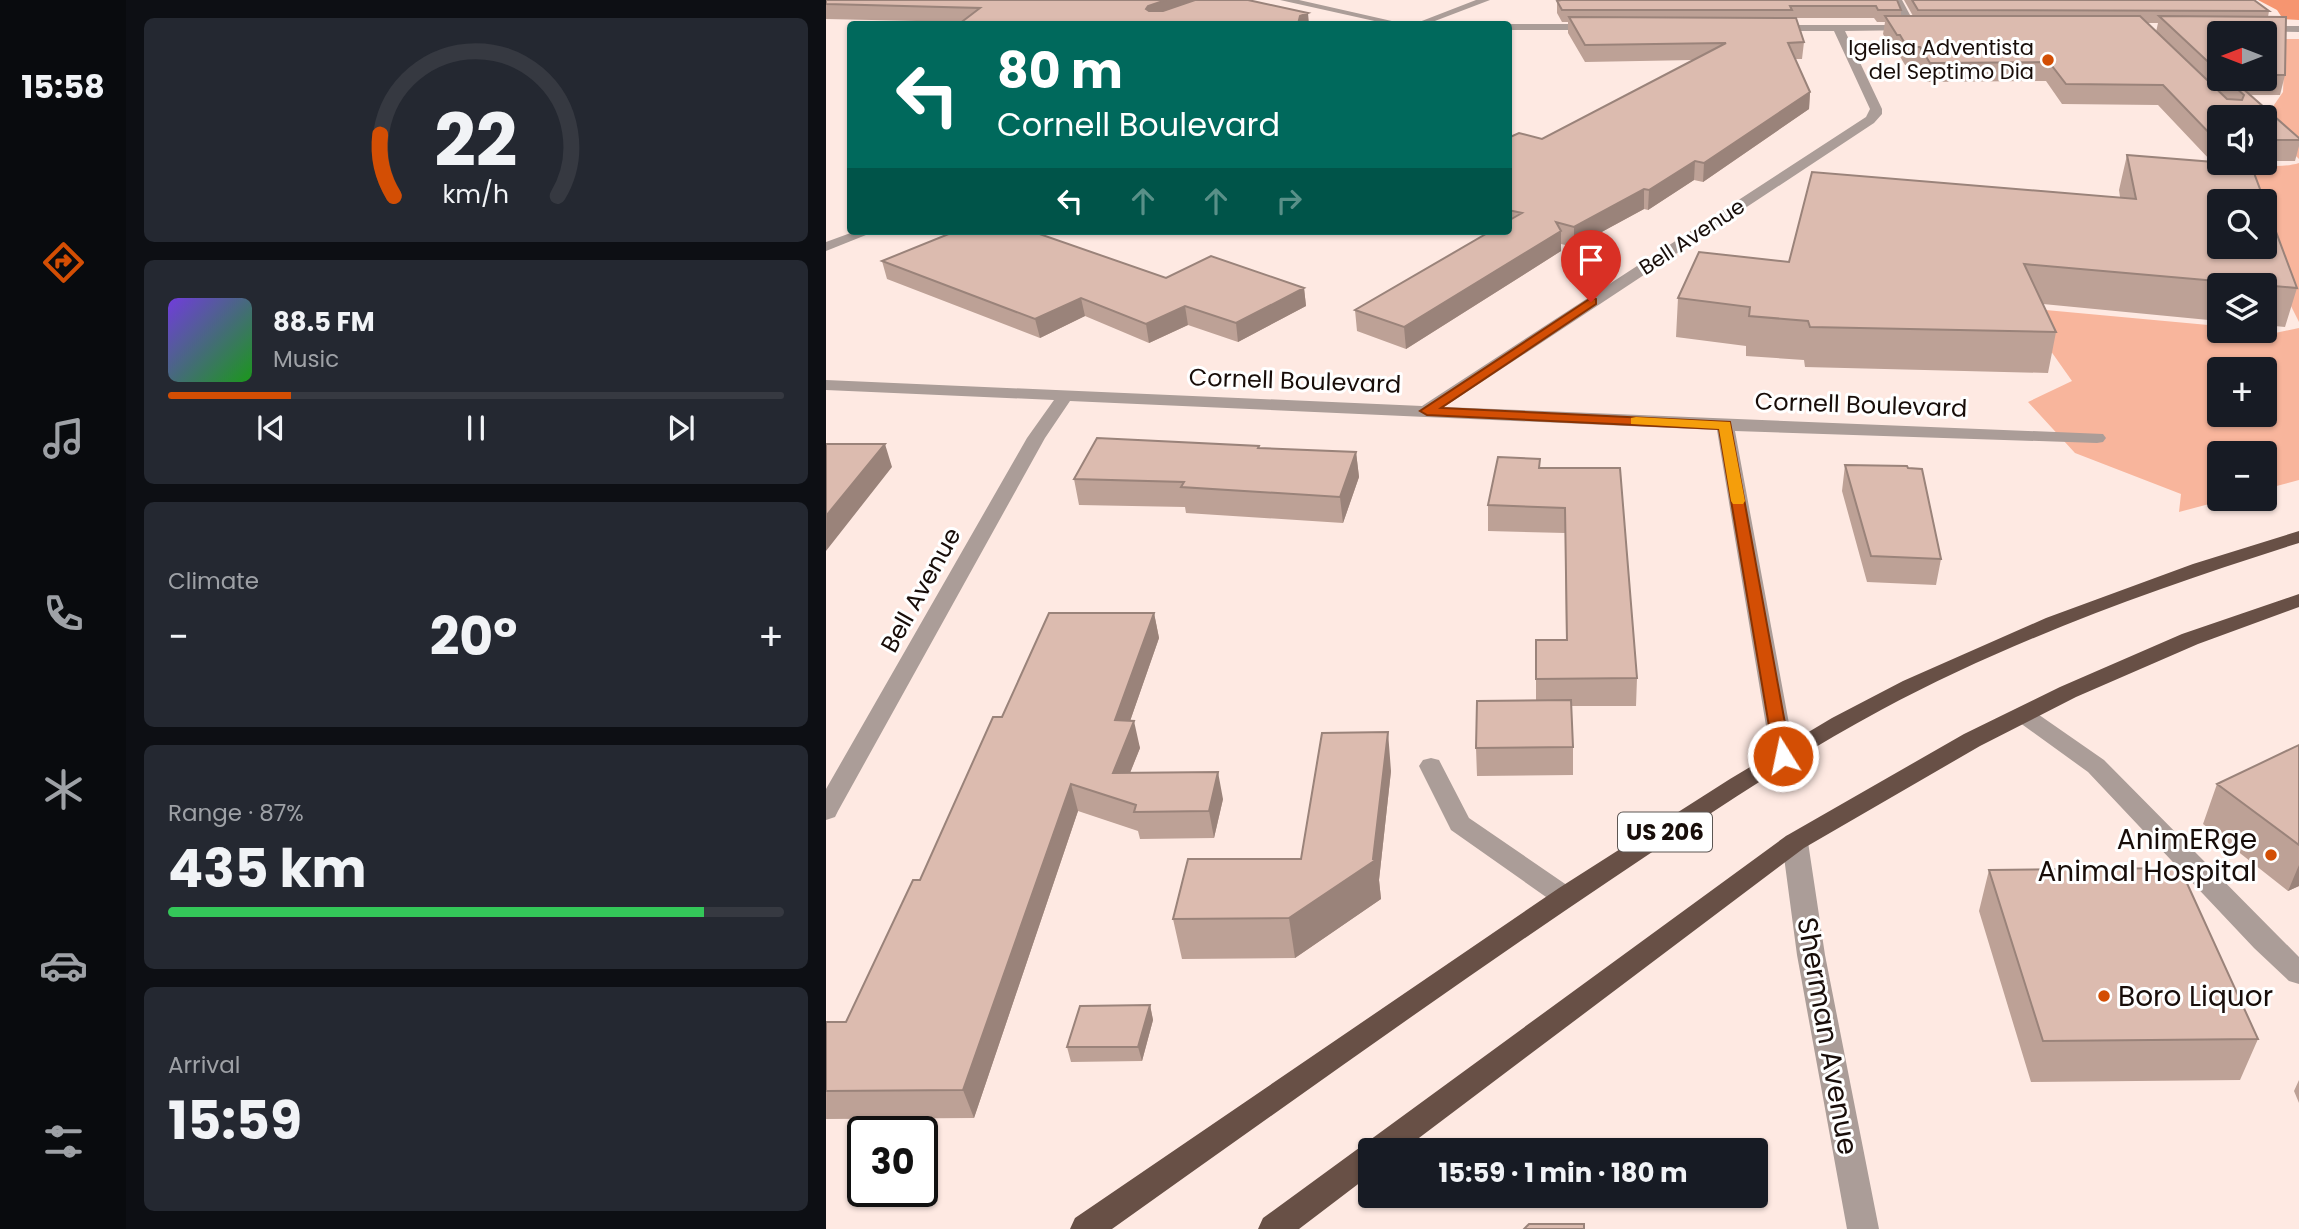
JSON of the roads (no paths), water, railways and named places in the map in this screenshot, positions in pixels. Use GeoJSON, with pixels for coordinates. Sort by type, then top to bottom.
{"type":"FeatureCollection","features":[{"type":"Feature","properties":{"kind":"highway","name":"US 206"},"geometry":{"type":"LineString","coordinates":[[1086,1229],[1565,897],[1783,756],[1909,687],[2015,639],[2116,598],[2299,537]]}},
{"type":"Feature","properties":{"kind":"highway"},"geometry":{"type":"LineString","coordinates":[[1395,1138],[1795,842],[1972,740],[2068,692],[2190,639],[2299,600]]}},
{"type":"Feature","properties":{"kind":"highway"},"geometry":{"type":"LineString","coordinates":[[1274,1229],[1358,1166]]}},
{"type":"Feature","properties":{"kind":"street"},"geometry":{"type":"LineString","coordinates":[[1285,0],[1386,21]]}},
{"type":"Feature","properties":{"kind":"street"},"geometry":{"type":"LineString","coordinates":[[1427,21],[1485,0]]}},
{"type":"Feature","properties":{"kind":"street"},"geometry":{"type":"LineString","coordinates":[[1897,0],[1911,28]]}},
{"type":"Feature","properties":{"kind":"street"},"geometry":{"type":"LineString","coordinates":[[1512,27],[1614,27]]}},
{"type":"Feature","properties":{"kind":"street"},"geometry":{"type":"LineString","coordinates":[[1755,28],[1924,28]]}},
{"type":"Feature","properties":{"kind":"street","name":"Bell Avenue"},"geometry":{"type":"LineString","coordinates":[[1427,411],[1870,120],[1876,114],[1876,109],[1838,28]]}},
{"type":"Feature","properties":{"kind":"street"},"geometry":{"type":"LineString","coordinates":[[2277,29],[2299,29]]}},
{"type":"Feature","properties":{"kind":"street"},"geometry":{"type":"LineString","coordinates":[[826,247],[858,235]]}},
{"type":"Feature","properties":{"kind":"street","name":"Cornell Boulevard"},"geometry":{"type":"LineString","coordinates":[[826,385],[1725,425],[2097,438]]}},
{"type":"Feature","properties":{"kind":"street","name":"Bell Avenue"},"geometry":{"type":"LineString","coordinates":[[826,811],[1036,438],[1065,396]]}},
{"type":"Feature","properties":{"kind":"street"},"geometry":{"type":"LineString","coordinates":[[1725,425],[1783,756]]}},
{"type":"Feature","properties":{"kind":"street"},"geometry":{"type":"LineString","coordinates":[[2024,715],[2095,766],[2264,941],[2299,973]]}},
{"type":"Feature","properties":{"kind":"street"},"geometry":{"type":"LineString","coordinates":[[1431,766],[1460,824],[1565,897]]}},
{"type":"Feature","properties":{"kind":"street","name":"Sherman Avenue"},"geometry":{"type":"LineString","coordinates":[[1795,842],[1811,955],[1863,1229]]}},
{"type":"Feature","properties":{"kind":"place","name":"Igelisa Adventista del Septimo Dia"},"geometry":{"type":"Point","coordinates":[2048,60]}},
{"type":"Feature","properties":{"kind":"place","name":"AnimERge Animal Hospital"},"geometry":{"type":"Point","coordinates":[2271,855]}},
{"type":"Feature","properties":{"kind":"place","name":"Boro Liquor"},"geometry":{"type":"Point","coordinates":[2104,996]}}]}
